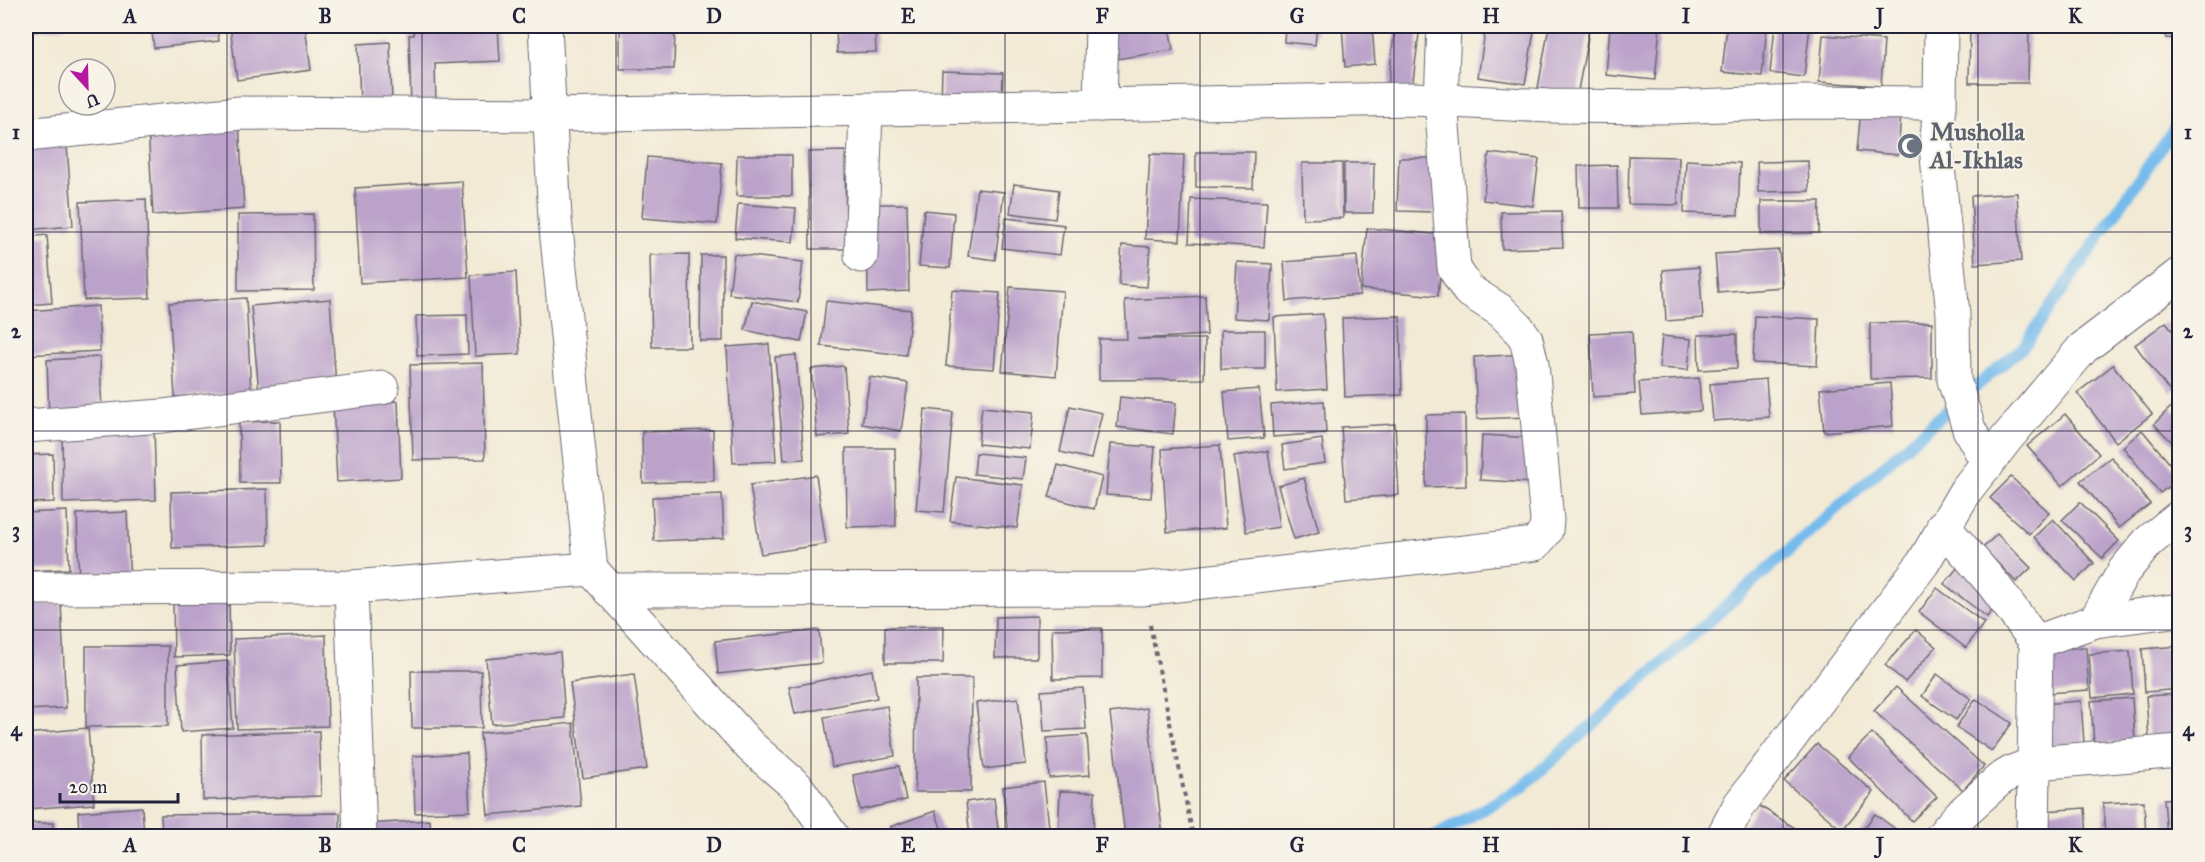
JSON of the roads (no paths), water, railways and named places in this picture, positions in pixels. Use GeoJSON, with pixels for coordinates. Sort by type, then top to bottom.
{"type":"FeatureCollection","features":[{"type":"Feature","properties":{"kind":"street"},"geometry":{"type":"LineString","coordinates":[[545,26],[555,219],[600,579],[751,747],[797,787],[832,837]]}},
{"type":"Feature","properties":{"kind":"street"},"geometry":{"type":"LineString","coordinates":[[1100,105],[1102,26]]}},
{"type":"Feature","properties":{"kind":"street"},"geometry":{"type":"LineString","coordinates":[[26,588],[351,587],[600,579],[1142,589],[1535,544],[1546,531],[1547,520],[1532,364],[1526,339],[1501,311],[1468,290],[1454,268],[1441,100],[1444,26]]}},
{"type":"Feature","properties":{"kind":"street"},"geometry":{"type":"LineString","coordinates":[[1941,26],[1940,105],[1936,147],[1953,314],[1954,380],[1969,429],[1988,464]]}},
{"type":"Feature","properties":{"kind":"street"},"geometry":{"type":"LineString","coordinates":[[26,135],[240,112],[551,116],[1401,99],[1582,107],[1671,108],[1801,102],[1940,105]]}},
{"type":"Feature","properties":{"kind":"street"},"geometry":{"type":"LineString","coordinates":[[861,256],[866,110]]}},
{"type":"Feature","properties":{"kind":"street"},"geometry":{"type":"LineString","coordinates":[[1723,837],[1740,804],[1923,563],[1966,490],[2083,348],[2180,274]]}},
{"type":"Feature","properties":{"kind":"street"},"geometry":{"type":"LineString","coordinates":[[26,426],[162,416],[382,388]]}},
{"type":"Feature","properties":{"kind":"street"},"geometry":{"type":"LineString","coordinates":[[2095,621],[2124,571],[2148,542],[2180,516]]}},
{"type":"Feature","properties":{"kind":"street"},"geometry":{"type":"LineString","coordinates":[[1943,526],[1993,584],[2036,642],[2033,837]]}},
{"type":"Feature","properties":{"kind":"street"},"geometry":{"type":"LineString","coordinates":[[351,587],[360,837]]}},
{"type":"Feature","properties":{"kind":"street"},"geometry":{"type":"LineString","coordinates":[[2036,642],[2095,621],[2180,610]]}},
{"type":"Feature","properties":{"kind":"street"},"geometry":{"type":"LineString","coordinates":[[1942,837],[1959,816],[1999,780],[2035,763],[2180,751]]}},
{"type":"Feature","properties":{"kind":"waterway"},"geometry":{"type":"LineString","coordinates":[[1436,836],[1522,787],[1936,420],[2023,347],[2180,120]]}},
{"type":"Feature","properties":{"kind":"place","name":"Musholla Al-Ikhlas"},"geometry":{"type":"Point","coordinates":[1910,146]}}]}
